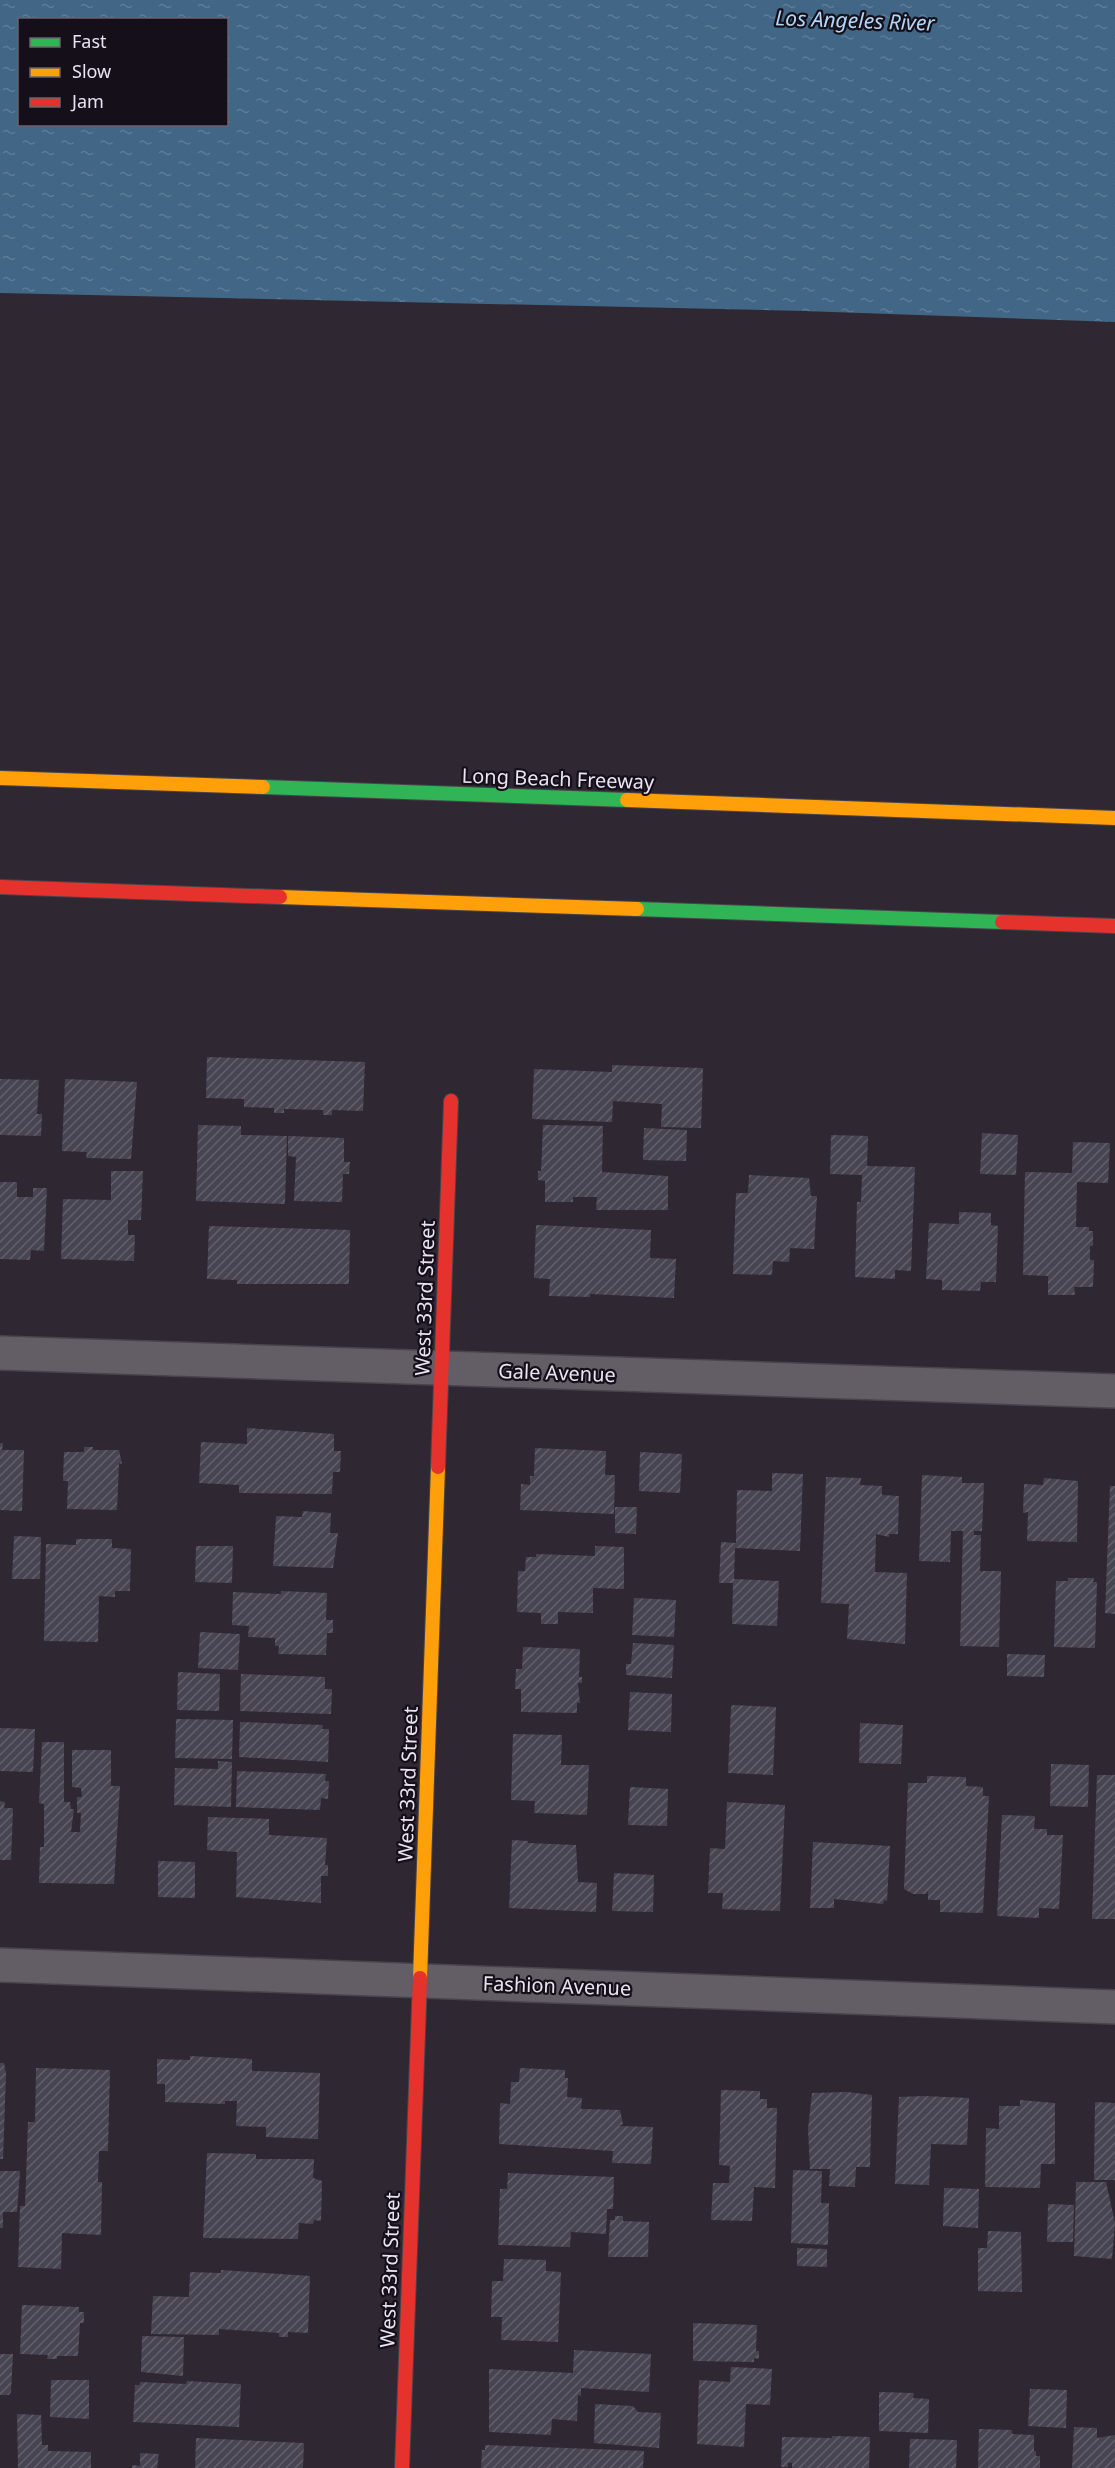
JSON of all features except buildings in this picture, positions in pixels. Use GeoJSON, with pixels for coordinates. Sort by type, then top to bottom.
{"type":"FeatureCollection","features":[{"type":"Feature","properties":{"kind":"main road","name":"Long Beach Freeway"},"geometry":{"type":"LineString","coordinates":[[0,778],[1115,818]]}},
{"type":"Feature","properties":{"kind":"main road"},"geometry":{"type":"LineString","coordinates":[[0,887],[1115,926]]}},
{"type":"Feature","properties":{"kind":"main road","name":"West 33rd Street"},"geometry":{"type":"LineString","coordinates":[[402,2468],[451,1101]]}},
{"type":"Feature","properties":{"kind":"street","name":"Gale Avenue"},"geometry":{"type":"LineString","coordinates":[[0,1353],[1115,1391]]}},
{"type":"Feature","properties":{"kind":"street","name":"Fashion Avenue"},"geometry":{"type":"LineString","coordinates":[[0,1965],[1115,2007]]}},
{"type":"Feature","properties":{"kind":"water","name":"Los Angeles River"},"geometry":{"type":"Polygon","coordinates":[[[0,0],[1115,0],[1115,322],[804,311],[0,293],[0,0]]]}},
{"type":"Feature","properties":{"kind":"traffic: fast"},"geometry":{"type":"LineString","coordinates":[[263,787],[627,800]]}},
{"type":"Feature","properties":{"kind":"traffic: fast"},"geometry":{"type":"LineString","coordinates":[[637,909],[1002,922]]}},
{"type":"Feature","properties":{"kind":"traffic: slow"},"geometry":{"type":"LineString","coordinates":[[0,778],[263,787]]}},
{"type":"Feature","properties":{"kind":"traffic: slow"},"geometry":{"type":"LineString","coordinates":[[627,800],[1115,818]]}},
{"type":"Feature","properties":{"kind":"traffic: slow"},"geometry":{"type":"LineString","coordinates":[[280,897],[637,909]]}},
{"type":"Feature","properties":{"kind":"traffic: slow"},"geometry":{"type":"LineString","coordinates":[[420,1978],[438,1467]]}},
{"type":"Feature","properties":{"kind":"traffic: jam"},"geometry":{"type":"LineString","coordinates":[[0,887],[280,897]]}},
{"type":"Feature","properties":{"kind":"traffic: jam"},"geometry":{"type":"LineString","coordinates":[[1002,922],[1115,926]]}},
{"type":"Feature","properties":{"kind":"traffic: jam"},"geometry":{"type":"LineString","coordinates":[[438,1467],[451,1101]]}},
{"type":"Feature","properties":{"kind":"traffic: jam"},"geometry":{"type":"LineString","coordinates":[[402,2468],[420,1978]]}}]}
